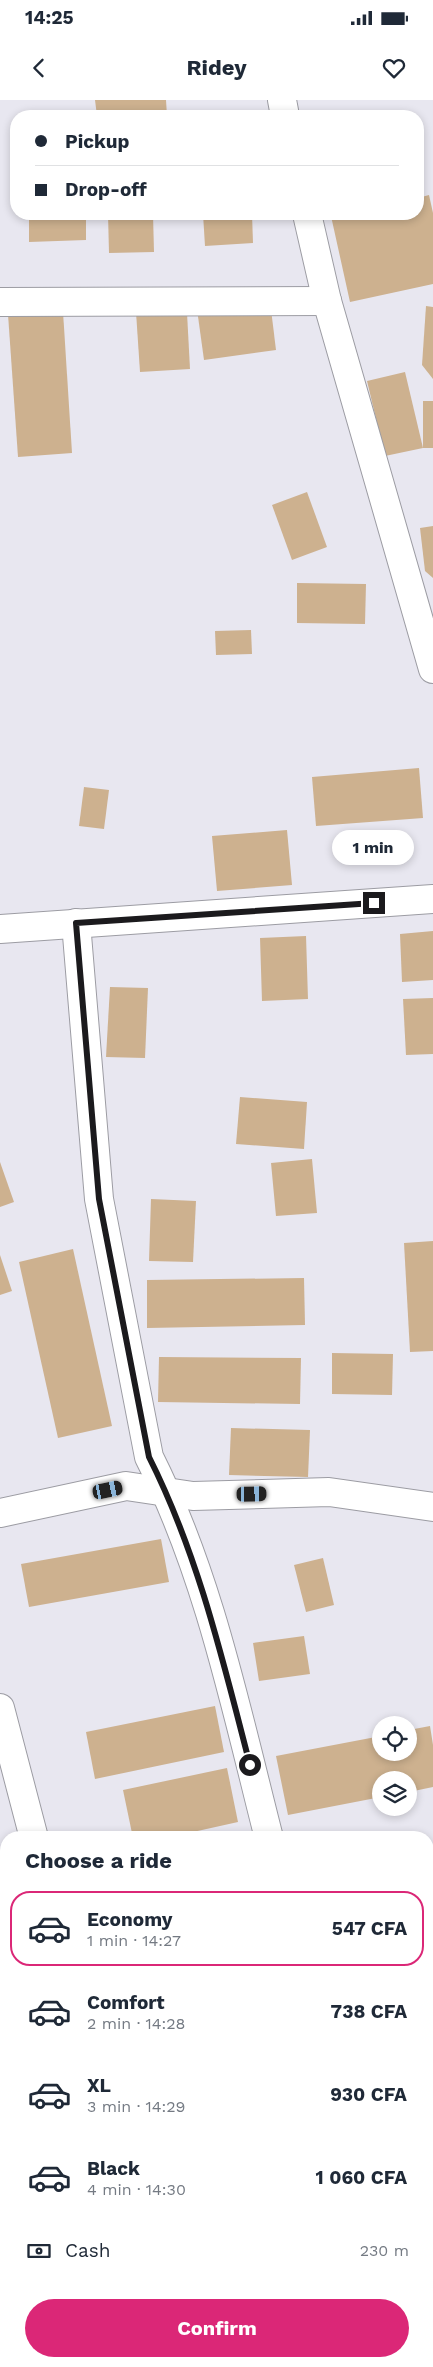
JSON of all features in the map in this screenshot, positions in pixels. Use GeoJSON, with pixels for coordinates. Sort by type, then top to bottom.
{"type":"FeatureCollection","features":[{"type":"Feature","properties":{"kind":"street"},"geometry":{"type":"LineString","coordinates":[[308,220],[327,302],[432,664]]}},
{"type":"Feature","properties":{"kind":"street"},"geometry":{"type":"LineString","coordinates":[[0,302],[327,302]]}},
{"type":"Feature","properties":{"kind":"street"},"geometry":{"type":"LineString","coordinates":[[0,929],[433,899]]}},
{"type":"Feature","properties":{"kind":"street"},"geometry":{"type":"LineString","coordinates":[[76,923],[99,1199],[149,1457],[167,1492],[213,1621],[266,1831]]}},
{"type":"Feature","properties":{"kind":"street"},"geometry":{"type":"LineString","coordinates":[[0,1513],[126,1486],[193,1496],[330,1492],[433,1507]]}},
{"type":"Feature","properties":{"kind":"street"},"geometry":{"type":"LineString","coordinates":[[0,1708],[32,1831]]}},
{"type":"Feature","properties":{"kind":"building"},"geometry":{"type":"Polygon","coordinates":[[[95,100],[166,100],[167,110],[96,110],[95,100]]]}},
{"type":"Feature","properties":{"kind":"building"},"geometry":{"type":"Polygon","coordinates":[[[429,195],[433,213],[433,284],[350,302],[332,220],[424,220],[424,196],[429,195]]]}},
{"type":"Feature","properties":{"kind":"building"},"geometry":{"type":"Polygon","coordinates":[[[29,220],[86,220],[86,240],[29,242],[29,220]]]}},
{"type":"Feature","properties":{"kind":"building"},"geometry":{"type":"Polygon","coordinates":[[[108,220],[153,220],[154,252],[109,253],[108,220]]]}},
{"type":"Feature","properties":{"kind":"building"},"geometry":{"type":"Polygon","coordinates":[[[203,220],[252,220],[253,243],[205,246],[203,220]]]}},
{"type":"Feature","properties":{"kind":"building"},"geometry":{"type":"Polygon","coordinates":[[[269,293],[276,350],[204,360],[196,302],[269,293]]]}},
{"type":"Feature","properties":{"kind":"building"},"geometry":{"type":"Polygon","coordinates":[[[186,294],[190,369],[140,372],[135,297],[186,294]]]}},
{"type":"Feature","properties":{"kind":"building"},"geometry":{"type":"Polygon","coordinates":[[[62,296],[72,453],[18,457],[7,300],[62,296]]]}},
{"type":"Feature","properties":{"kind":"building"},"geometry":{"type":"Polygon","coordinates":[[[426,306],[433,307],[433,379],[422,365],[426,306]]]}},
{"type":"Feature","properties":{"kind":"building"},"geometry":{"type":"Polygon","coordinates":[[[405,372],[423,448],[385,456],[367,381],[405,372]]]}},
{"type":"Feature","properties":{"kind":"building"},"geometry":{"type":"Polygon","coordinates":[[[423,401],[433,401],[433,448],[423,448],[423,401]]]}},
{"type":"Feature","properties":{"kind":"building"},"geometry":{"type":"Polygon","coordinates":[[[307,492],[327,547],[292,560],[272,505],[307,492]]]}},
{"type":"Feature","properties":{"kind":"building"},"geometry":{"type":"Polygon","coordinates":[[[433,526],[433,578],[425,571],[420,528],[433,526]]]}},
{"type":"Feature","properties":{"kind":"building"},"geometry":{"type":"Polygon","coordinates":[[[297,583],[366,584],[365,624],[297,623],[297,583]]]}},
{"type":"Feature","properties":{"kind":"building"},"geometry":{"type":"Polygon","coordinates":[[[251,630],[252,654],[216,655],[215,631],[251,630]]]}},
{"type":"Feature","properties":{"kind":"building"},"geometry":{"type":"Polygon","coordinates":[[[419,768],[423,818],[316,826],[312,777],[419,768]]]}},
{"type":"Feature","properties":{"kind":"building"},"geometry":{"type":"Polygon","coordinates":[[[84,787],[109,790],[104,829],[79,826],[84,787]]]}},
{"type":"Feature","properties":{"kind":"building"},"geometry":{"type":"Polygon","coordinates":[[[287,830],[292,885],[217,891],[212,836],[287,830]]]}},
{"type":"Feature","properties":{"kind":"building"},"geometry":{"type":"Polygon","coordinates":[[[433,931],[433,980],[402,982],[400,934],[433,931]]]}},
{"type":"Feature","properties":{"kind":"building"},"geometry":{"type":"Polygon","coordinates":[[[306,936],[308,999],[262,1001],[260,938],[306,936]]]}},
{"type":"Feature","properties":{"kind":"building"},"geometry":{"type":"Polygon","coordinates":[[[110,987],[148,988],[145,1058],[106,1057],[110,987]]]}},
{"type":"Feature","properties":{"kind":"building"},"geometry":{"type":"Polygon","coordinates":[[[433,998],[433,1054],[406,1055],[403,999],[433,998]]]}},
{"type":"Feature","properties":{"kind":"building"},"geometry":{"type":"Polygon","coordinates":[[[240,1097],[307,1102],[304,1149],[236,1144],[240,1097]]]}},
{"type":"Feature","properties":{"kind":"building"},"geometry":{"type":"Polygon","coordinates":[[[312,1159],[317,1213],[276,1216],[271,1163],[312,1159]]]}},
{"type":"Feature","properties":{"kind":"building"},"geometry":{"type":"Polygon","coordinates":[[[0,1162],[14,1202],[0,1207],[0,1162]]]}},
{"type":"Feature","properties":{"kind":"building"},"geometry":{"type":"Polygon","coordinates":[[[151,1199],[196,1201],[193,1262],[149,1261],[151,1199]]]}},
{"type":"Feature","properties":{"kind":"building"},"geometry":{"type":"Polygon","coordinates":[[[433,1241],[433,1351],[410,1352],[404,1243],[433,1241]]]}},
{"type":"Feature","properties":{"kind":"building"},"geometry":{"type":"Polygon","coordinates":[[[73,1249],[112,1426],[58,1438],[19,1262],[73,1249]]]}},
{"type":"Feature","properties":{"kind":"building"},"geometry":{"type":"Polygon","coordinates":[[[0,1255],[12,1291],[0,1295],[0,1255]]]}},
{"type":"Feature","properties":{"kind":"building"},"geometry":{"type":"Polygon","coordinates":[[[304,1278],[305,1325],[147,1328],[147,1280],[304,1278]]]}},
{"type":"Feature","properties":{"kind":"building"},"geometry":{"type":"Polygon","coordinates":[[[332,1353],[393,1354],[392,1395],[332,1394],[332,1353]]]}},
{"type":"Feature","properties":{"kind":"building"},"geometry":{"type":"Polygon","coordinates":[[[159,1357],[301,1358],[300,1404],[158,1402],[159,1357]]]}},
{"type":"Feature","properties":{"kind":"building"},"geometry":{"type":"Polygon","coordinates":[[[231,1428],[310,1430],[308,1477],[229,1475],[231,1428]]]}},
{"type":"Feature","properties":{"kind":"building"},"geometry":{"type":"Polygon","coordinates":[[[161,1539],[169,1582],[29,1607],[21,1564],[161,1539]]]}},
{"type":"Feature","properties":{"kind":"building"},"geometry":{"type":"Polygon","coordinates":[[[323,1558],[334,1605],[306,1612],[294,1565],[323,1558]]]}},
{"type":"Feature","properties":{"kind":"building"},"geometry":{"type":"Polygon","coordinates":[[[304,1636],[310,1674],[259,1681],[253,1643],[304,1636]]]}},
{"type":"Feature","properties":{"kind":"building"},"geometry":{"type":"Polygon","coordinates":[[[215,1706],[224,1752],[95,1779],[86,1732],[215,1706]]]}},
{"type":"Feature","properties":{"kind":"building"},"geometry":{"type":"Polygon","coordinates":[[[430,1726],[433,1745],[433,1787],[417,1790],[417,1771],[372,1771],[372,1799],[288,1815],[276,1756],[372,1738],[372,1761],[417,1761],[417,1728],[430,1726]]]}},
{"type":"Feature","properties":{"kind":"building"},"geometry":{"type":"Polygon","coordinates":[[[227,1768],[238,1822],[198,1831],[132,1831],[123,1790],[227,1768]]]}},
{"type":"Feature","properties":{"kind":"route"},"geometry":{"type":"LineString","coordinates":[[250,1765],[213,1621],[167,1492],[149,1457],[99,1199],[76,923],[374,903]]}}]}
